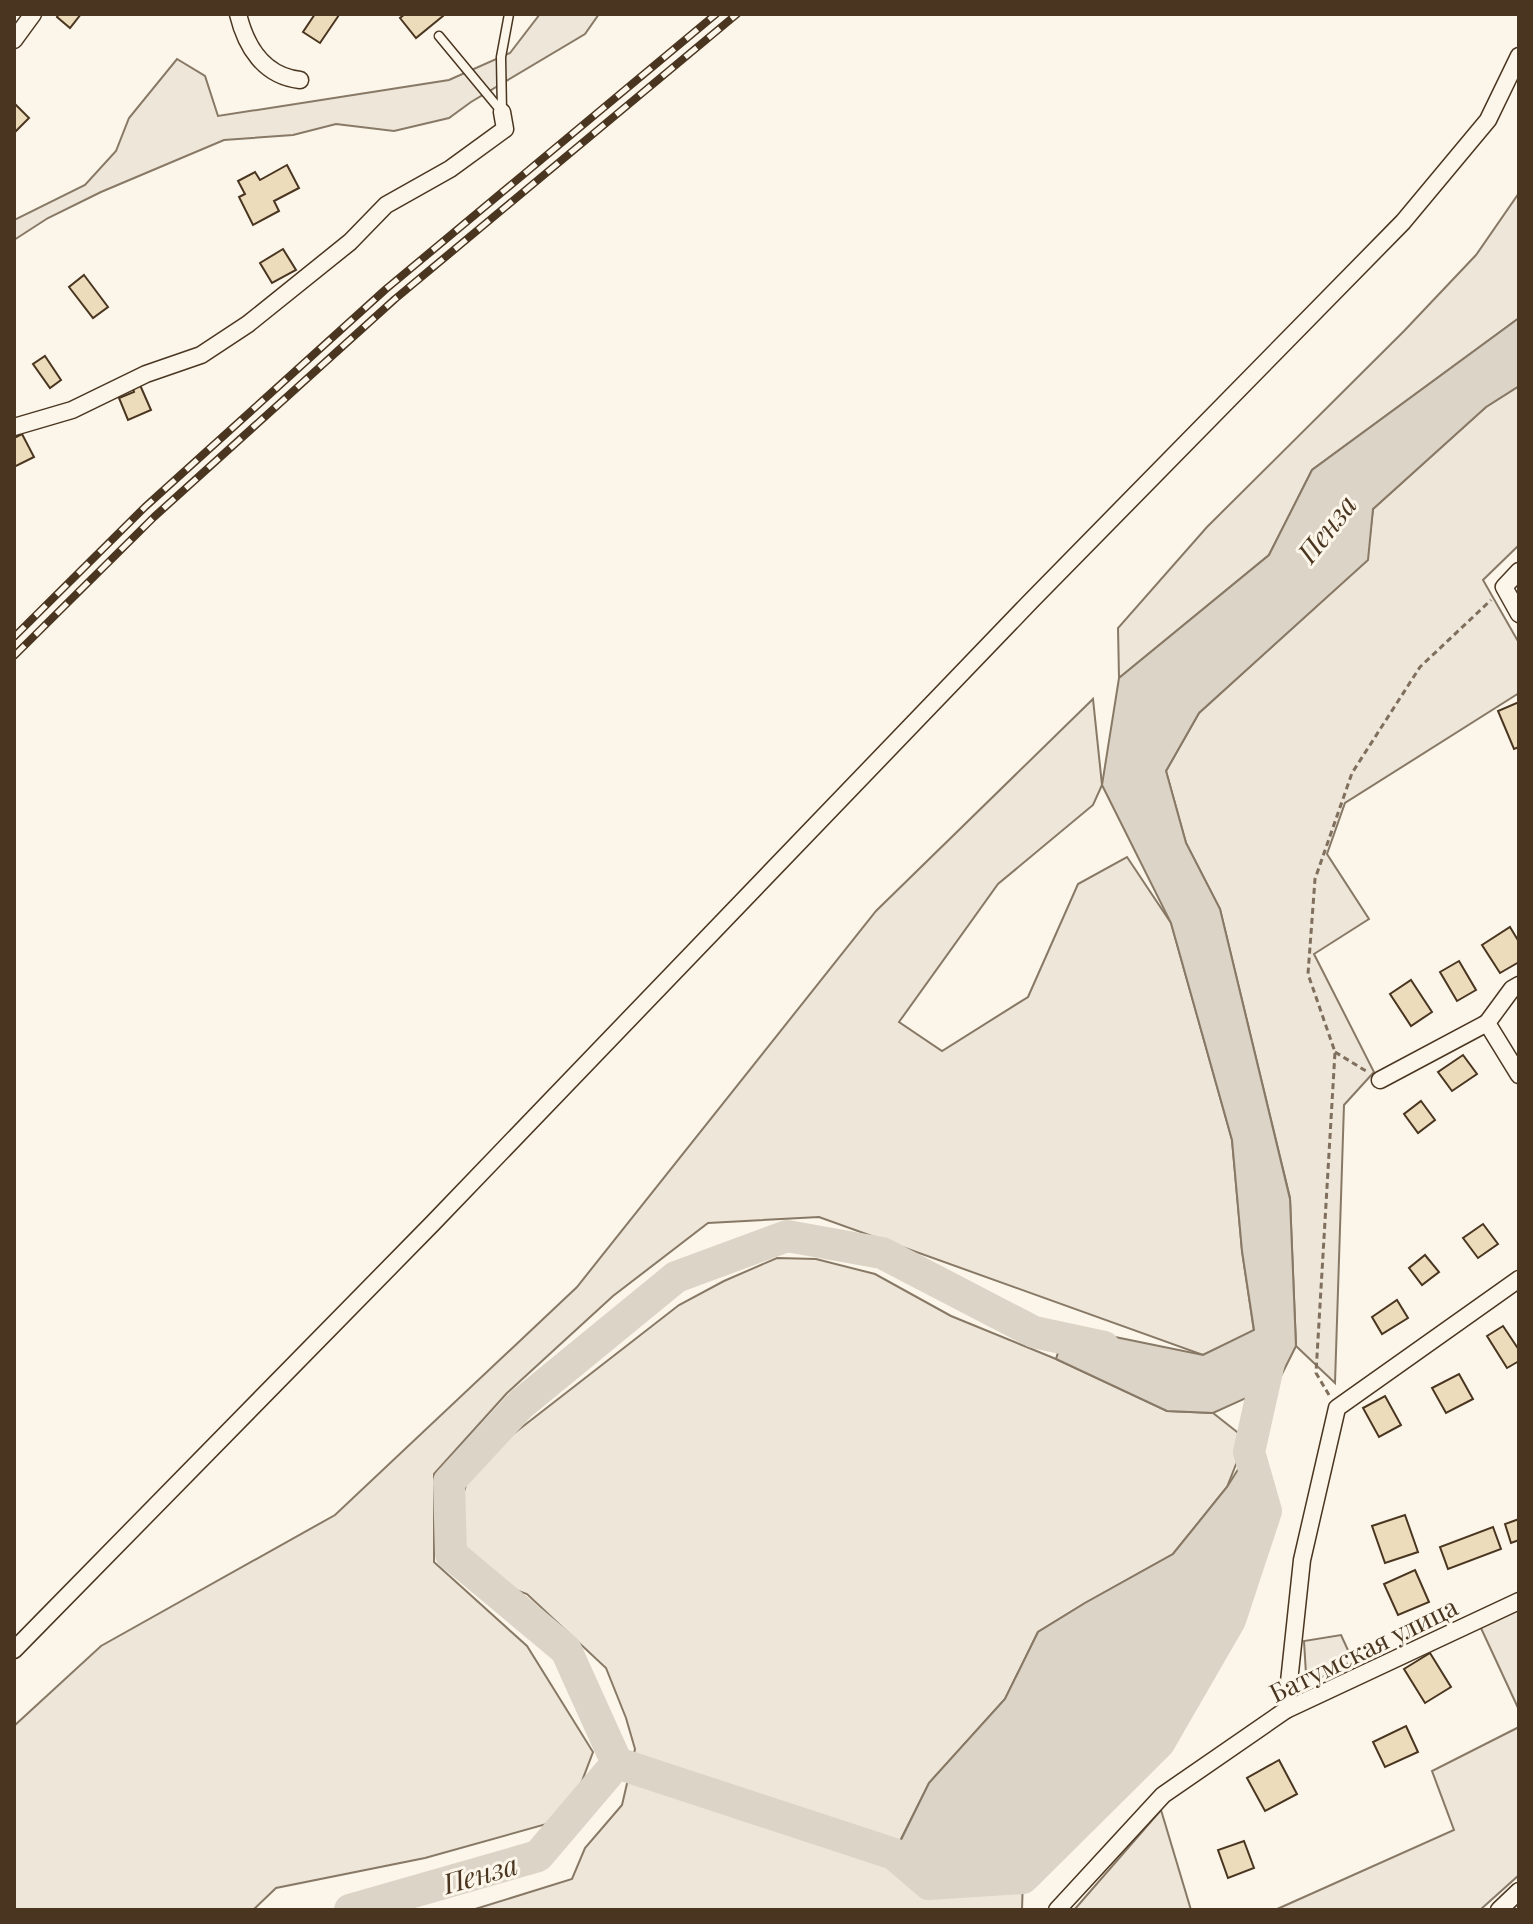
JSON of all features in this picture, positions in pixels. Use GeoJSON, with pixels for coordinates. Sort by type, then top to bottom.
{"type":"FeatureCollection","features":[{"type":"Feature","properties":{"kind":"street"},"geometry":{"type":"LineString","coordinates":[[14,40],[33,14]]}},
{"type":"Feature","properties":{"kind":"street"},"geometry":{"type":"LineString","coordinates":[[238,14],[242,32],[263,65],[284,78],[300,80]]}},
{"type":"Feature","properties":{"kind":"street"},"geometry":{"type":"LineString","coordinates":[[14,1650],[444,1211],[1031,601],[1403,222],[1488,120],[1519,56]]}},
{"type":"Feature","properties":{"kind":"street"},"geometry":{"type":"LineString","coordinates":[[14,427],[72,410],[146,374],[201,355],[248,324],[350,242],[386,205],[450,169],[505,129],[502,112]]}},
{"type":"Feature","properties":{"kind":"street"},"geometry":{"type":"LineString","coordinates":[[1519,571],[1504,587],[1519,614]]}},
{"type":"Feature","properties":{"kind":"street"},"geometry":{"type":"LineString","coordinates":[[1380,1080],[1487,1023],[1512,989],[1519,985]]}},
{"type":"Feature","properties":{"kind":"street"},"geometry":{"type":"LineString","coordinates":[[1487,1023],[1519,1075]]}},
{"type":"Feature","properties":{"kind":"street"},"geometry":{"type":"LineString","coordinates":[[1286,1710],[1302,1560],[1337,1408],[1519,1279]]}},
{"type":"Feature","properties":{"kind":"street","name":"Батумская улица"},"geometry":{"type":"LineString","coordinates":[[1057,1910],[1163,1795],[1286,1710],[1519,1601]]}},
{"type":"Feature","properties":{"kind":"street"},"geometry":{"type":"LineString","coordinates":[[1499,1910],[1519,1891]]}},
{"type":"Feature","properties":{"kind":"lane"},"geometry":{"type":"LineString","coordinates":[[502,112],[501,57],[509,14]]}},
{"type":"Feature","properties":{"kind":"lane"},"geometry":{"type":"LineString","coordinates":[[439,36],[502,112]]}},
{"type":"Feature","properties":{"kind":"path"},"geometry":{"type":"LineString","coordinates":[[1337,1408],[1316,1373],[1335,1052],[1308,974],[1315,879],[1352,773],[1420,667],[1504,587]]}},
{"type":"Feature","properties":{"kind":"path"},"geometry":{"type":"LineString","coordinates":[[1335,1052],[1380,1080]]}},
{"type":"Feature","properties":{"kind":"shaded area"},"geometry":{"type":"Polygon","coordinates":[[[540,14],[599,14],[585,34],[449,118],[394,131],[336,124],[293,135],[224,140],[101,192],[48,218],[14,240],[14,220],[85,185],[116,151],[129,118],[177,59],[205,76],[218,116],[449,80],[510,53],[540,14]]]}},
{"type":"Feature","properties":{"kind":"shaded area"},"geometry":{"type":"Polygon","coordinates":[[[1519,193],[1519,318],[1312,470],[1269,555],[1119,678],[1118,628],[1207,527],[1476,255],[1519,193]]]}},
{"type":"Feature","properties":{"kind":"shaded area"},"geometry":{"type":"Polygon","coordinates":[[[1519,386],[1519,545],[1483,580],[1519,643],[1519,693],[1345,803],[1327,854],[1369,919],[1314,954],[1374,1072],[1344,1105],[1335,1383],[1296,1346],[1290,1198],[1220,909],[1186,843],[1166,771],[1199,713],[1367,560],[1373,509],[1486,407],[1519,386]]]}},
{"type":"Feature","properties":{"kind":"shaded area"},"geometry":{"type":"Polygon","coordinates":[[[1093,699],[1102,785],[1093,805],[998,884],[899,1022],[942,1051],[1028,997],[1078,884],[1127,857],[1171,923],[1232,1140],[1242,1251],[1254,1331],[1203,1355],[819,1217],[708,1223],[613,1296],[507,1393],[434,1474],[434,1562],[527,1646],[593,1752],[568,1818],[425,1858],[276,1888],[253,1910],[14,1910],[14,1726],[101,1646],[335,1515],[577,1287],[876,911],[1093,699]]]}},
{"type":"Feature","properties":{"kind":"shaded area"},"geometry":{"type":"Polygon","coordinates":[[[777,1258],[816,1259],[875,1274],[951,1316],[1056,1359],[1167,1411],[1213,1413],[1246,1439],[1227,1487],[1173,1554],[1038,1632],[1005,1699],[929,1783],[894,1853],[929,1884],[1023,1878],[1022,1910],[472,1910],[572,1879],[585,1848],[622,1805],[635,1749],[606,1668],[527,1594],[497,1583],[460,1547],[459,1508],[469,1475],[508,1438],[679,1305],[777,1258]]]}},
{"type":"Feature","properties":{"kind":"shaded area"},"geometry":{"type":"Polygon","coordinates":[[[1519,1608],[1519,1710],[1480,1626],[1519,1608]]]}},
{"type":"Feature","properties":{"kind":"shaded area"},"geometry":{"type":"Polygon","coordinates":[[[1341,1635],[1353,1661],[1319,1679],[1306,1674],[1304,1641],[1341,1635]]]}},
{"type":"Feature","properties":{"kind":"shaded area"},"geometry":{"type":"Polygon","coordinates":[[[1519,1727],[1519,1875],[1480,1910],[1275,1910],[1454,1830],[1432,1771],[1519,1727]]]}},
{"type":"Feature","properties":{"kind":"shaded area"},"geometry":{"type":"Polygon","coordinates":[[[1161,1810],[1191,1910],[1074,1910],[1161,1810]]]}},
{"type":"Feature","properties":{"kind":"water"},"geometry":{"type":"Polygon","coordinates":[[[1519,318],[1519,386],[1486,407],[1373,509],[1368,560],[1199,713],[1166,771],[1186,843],[1220,909],[1290,1199],[1296,1346],[1277,1384],[1213,1413],[1167,1411],[1056,1359],[1066,1327],[1203,1355],[1254,1330],[1242,1251],[1232,1140],[1171,923],[1102,785],[1119,678],[1269,555],[1312,470],[1519,318]]]}},
{"type":"Feature","properties":{"kind":"water"},"geometry":{"type":"Polygon","coordinates":[[[1249,1452],[1266,1511],[1230,1620],[1159,1743],[1023,1878],[929,1884],[894,1854],[929,1783],[1005,1699],[1038,1632],[1173,1554],[1227,1487],[1249,1452]]]}},
{"type":"Feature","properties":{"kind":"building"},"geometry":{"type":"Polygon","coordinates":[[[59,14],[81,14],[70,28],[57,17],[59,14]]]}},
{"type":"Feature","properties":{"kind":"building"},"geometry":{"type":"Polygon","coordinates":[[[315,14],[339,15],[320,43],[303,32],[315,14]]]}},
{"type":"Feature","properties":{"kind":"building"},"geometry":{"type":"Polygon","coordinates":[[[405,14],[443,16],[416,38],[400,18],[405,14]]]}},
{"type":"Feature","properties":{"kind":"building"},"geometry":{"type":"Polygon","coordinates":[[[14,103],[29,118],[14,133],[14,103]]]}},
{"type":"Feature","properties":{"kind":"building"},"geometry":{"type":"Polygon","coordinates":[[[287,165],[299,188],[274,201],[279,211],[253,225],[239,197],[245,194],[238,181],[255,172],[260,180],[287,165]]]}},
{"type":"Feature","properties":{"kind":"building"},"geometry":{"type":"Polygon","coordinates":[[[283,249],[296,270],[272,283],[260,263],[283,249]]]}},
{"type":"Feature","properties":{"kind":"building"},"geometry":{"type":"Polygon","coordinates":[[[84,275],[108,307],[93,318],[69,287],[84,275]]]}},
{"type":"Feature","properties":{"kind":"building"},"geometry":{"type":"Polygon","coordinates":[[[45,356],[61,380],[50,388],[33,364],[45,356]]]}},
{"type":"Feature","properties":{"kind":"building"},"geometry":{"type":"Polygon","coordinates":[[[140,385],[151,410],[128,420],[119,398],[134,392],[133,388],[140,385]]]}},
{"type":"Feature","properties":{"kind":"building"},"geometry":{"type":"Polygon","coordinates":[[[22,434],[34,457],[14,467],[14,438],[22,434]]]}},
{"type":"Feature","properties":{"kind":"building"},"geometry":{"type":"Polygon","coordinates":[[[1519,702],[1519,747],[1514,749],[1498,711],[1519,702]]]}},
{"type":"Feature","properties":{"kind":"building"},"geometry":{"type":"Polygon","coordinates":[[[1510,927],[1519,942],[1519,962],[1500,973],[1482,945],[1510,927]]]}},
{"type":"Feature","properties":{"kind":"building"},"geometry":{"type":"Polygon","coordinates":[[[1459,961],[1476,990],[1457,1001],[1440,972],[1459,961]]]}},
{"type":"Feature","properties":{"kind":"building"},"geometry":{"type":"Polygon","coordinates":[[[1411,980],[1432,1012],[1411,1026],[1390,994],[1411,980]]]}},
{"type":"Feature","properties":{"kind":"building"},"geometry":{"type":"Polygon","coordinates":[[[1463,1055],[1477,1074],[1452,1091],[1438,1072],[1463,1055]]]}},
{"type":"Feature","properties":{"kind":"building"},"geometry":{"type":"Polygon","coordinates":[[[1421,1101],[1435,1120],[1418,1133],[1404,1114],[1421,1101]]]}},
{"type":"Feature","properties":{"kind":"building"},"geometry":{"type":"Polygon","coordinates":[[[1483,1224],[1498,1244],[1478,1258],[1463,1238],[1483,1224]]]}},
{"type":"Feature","properties":{"kind":"building"},"geometry":{"type":"Polygon","coordinates":[[[1425,1255],[1439,1272],[1422,1285],[1409,1268],[1425,1255]]]}},
{"type":"Feature","properties":{"kind":"building"},"geometry":{"type":"Polygon","coordinates":[[[1397,1300],[1408,1318],[1382,1334],[1372,1317],[1397,1300]]]}},
{"type":"Feature","properties":{"kind":"building"},"geometry":{"type":"Polygon","coordinates":[[[1503,1326],[1519,1350],[1519,1361],[1507,1368],[1487,1336],[1503,1326]]]}},
{"type":"Feature","properties":{"kind":"building"},"geometry":{"type":"Polygon","coordinates":[[[1459,1374],[1473,1399],[1446,1413],[1432,1388],[1459,1374]]]}},
{"type":"Feature","properties":{"kind":"building"},"geometry":{"type":"Polygon","coordinates":[[[1385,1396],[1401,1425],[1379,1437],[1363,1408],[1385,1396]]]}},
{"type":"Feature","properties":{"kind":"building"},"geometry":{"type":"Polygon","coordinates":[[[1405,1515],[1418,1552],[1385,1563],[1372,1526],[1405,1515]]]}},
{"type":"Feature","properties":{"kind":"building"},"geometry":{"type":"Polygon","coordinates":[[[1519,1519],[1519,1540],[1511,1543],[1505,1524],[1519,1519]]]}},
{"type":"Feature","properties":{"kind":"building"},"geometry":{"type":"Polygon","coordinates":[[[1493,1527],[1501,1549],[1448,1569],[1440,1547],[1493,1527]]]}},
{"type":"Feature","properties":{"kind":"building"},"geometry":{"type":"Polygon","coordinates":[[[1415,1570],[1429,1602],[1398,1615],[1384,1584],[1415,1570]]]}},
{"type":"Feature","properties":{"kind":"building"},"geometry":{"type":"Polygon","coordinates":[[[1430,1653],[1451,1687],[1425,1703],[1404,1669],[1430,1653]]]}},
{"type":"Feature","properties":{"kind":"building"},"geometry":{"type":"Polygon","coordinates":[[[1406,1726],[1418,1752],[1385,1767],[1373,1742],[1406,1726]]]}},
{"type":"Feature","properties":{"kind":"building"},"geometry":{"type":"Polygon","coordinates":[[[1279,1760],[1297,1794],[1265,1811],[1247,1778],[1279,1760]]]}},
{"type":"Feature","properties":{"kind":"building"},"geometry":{"type":"Polygon","coordinates":[[[1244,1841],[1254,1868],[1228,1878],[1218,1850],[1244,1841]]]}},
{"type":"Feature","properties":{"kind":"waterway"},"geometry":{"type":"LineString","coordinates":[[1104,1347],[1034,1332],[882,1253],[787,1236],[676,1277],[521,1404],[449,1482],[451,1554],[566,1650],[617,1763],[894,1854],[929,1884],[1023,1878],[1159,1743],[1230,1620],[1266,1511],[1249,1452],[1272,1349]]}},
{"type":"Feature","properties":{"kind":"waterway","name":"Пенза"},"geometry":{"type":"LineString","coordinates":[[350,1910],[538,1856],[617,1763]]}},
{"type":"Feature","properties":{"kind":"railway"},"geometry":{"type":"LineString","coordinates":[[14,637],[145,507],[386,289],[716,14]]}},
{"type":"Feature","properties":{"kind":"railway"},"geometry":{"type":"LineString","coordinates":[[14,656],[154,517],[395,299],[737,14]]}}]}
